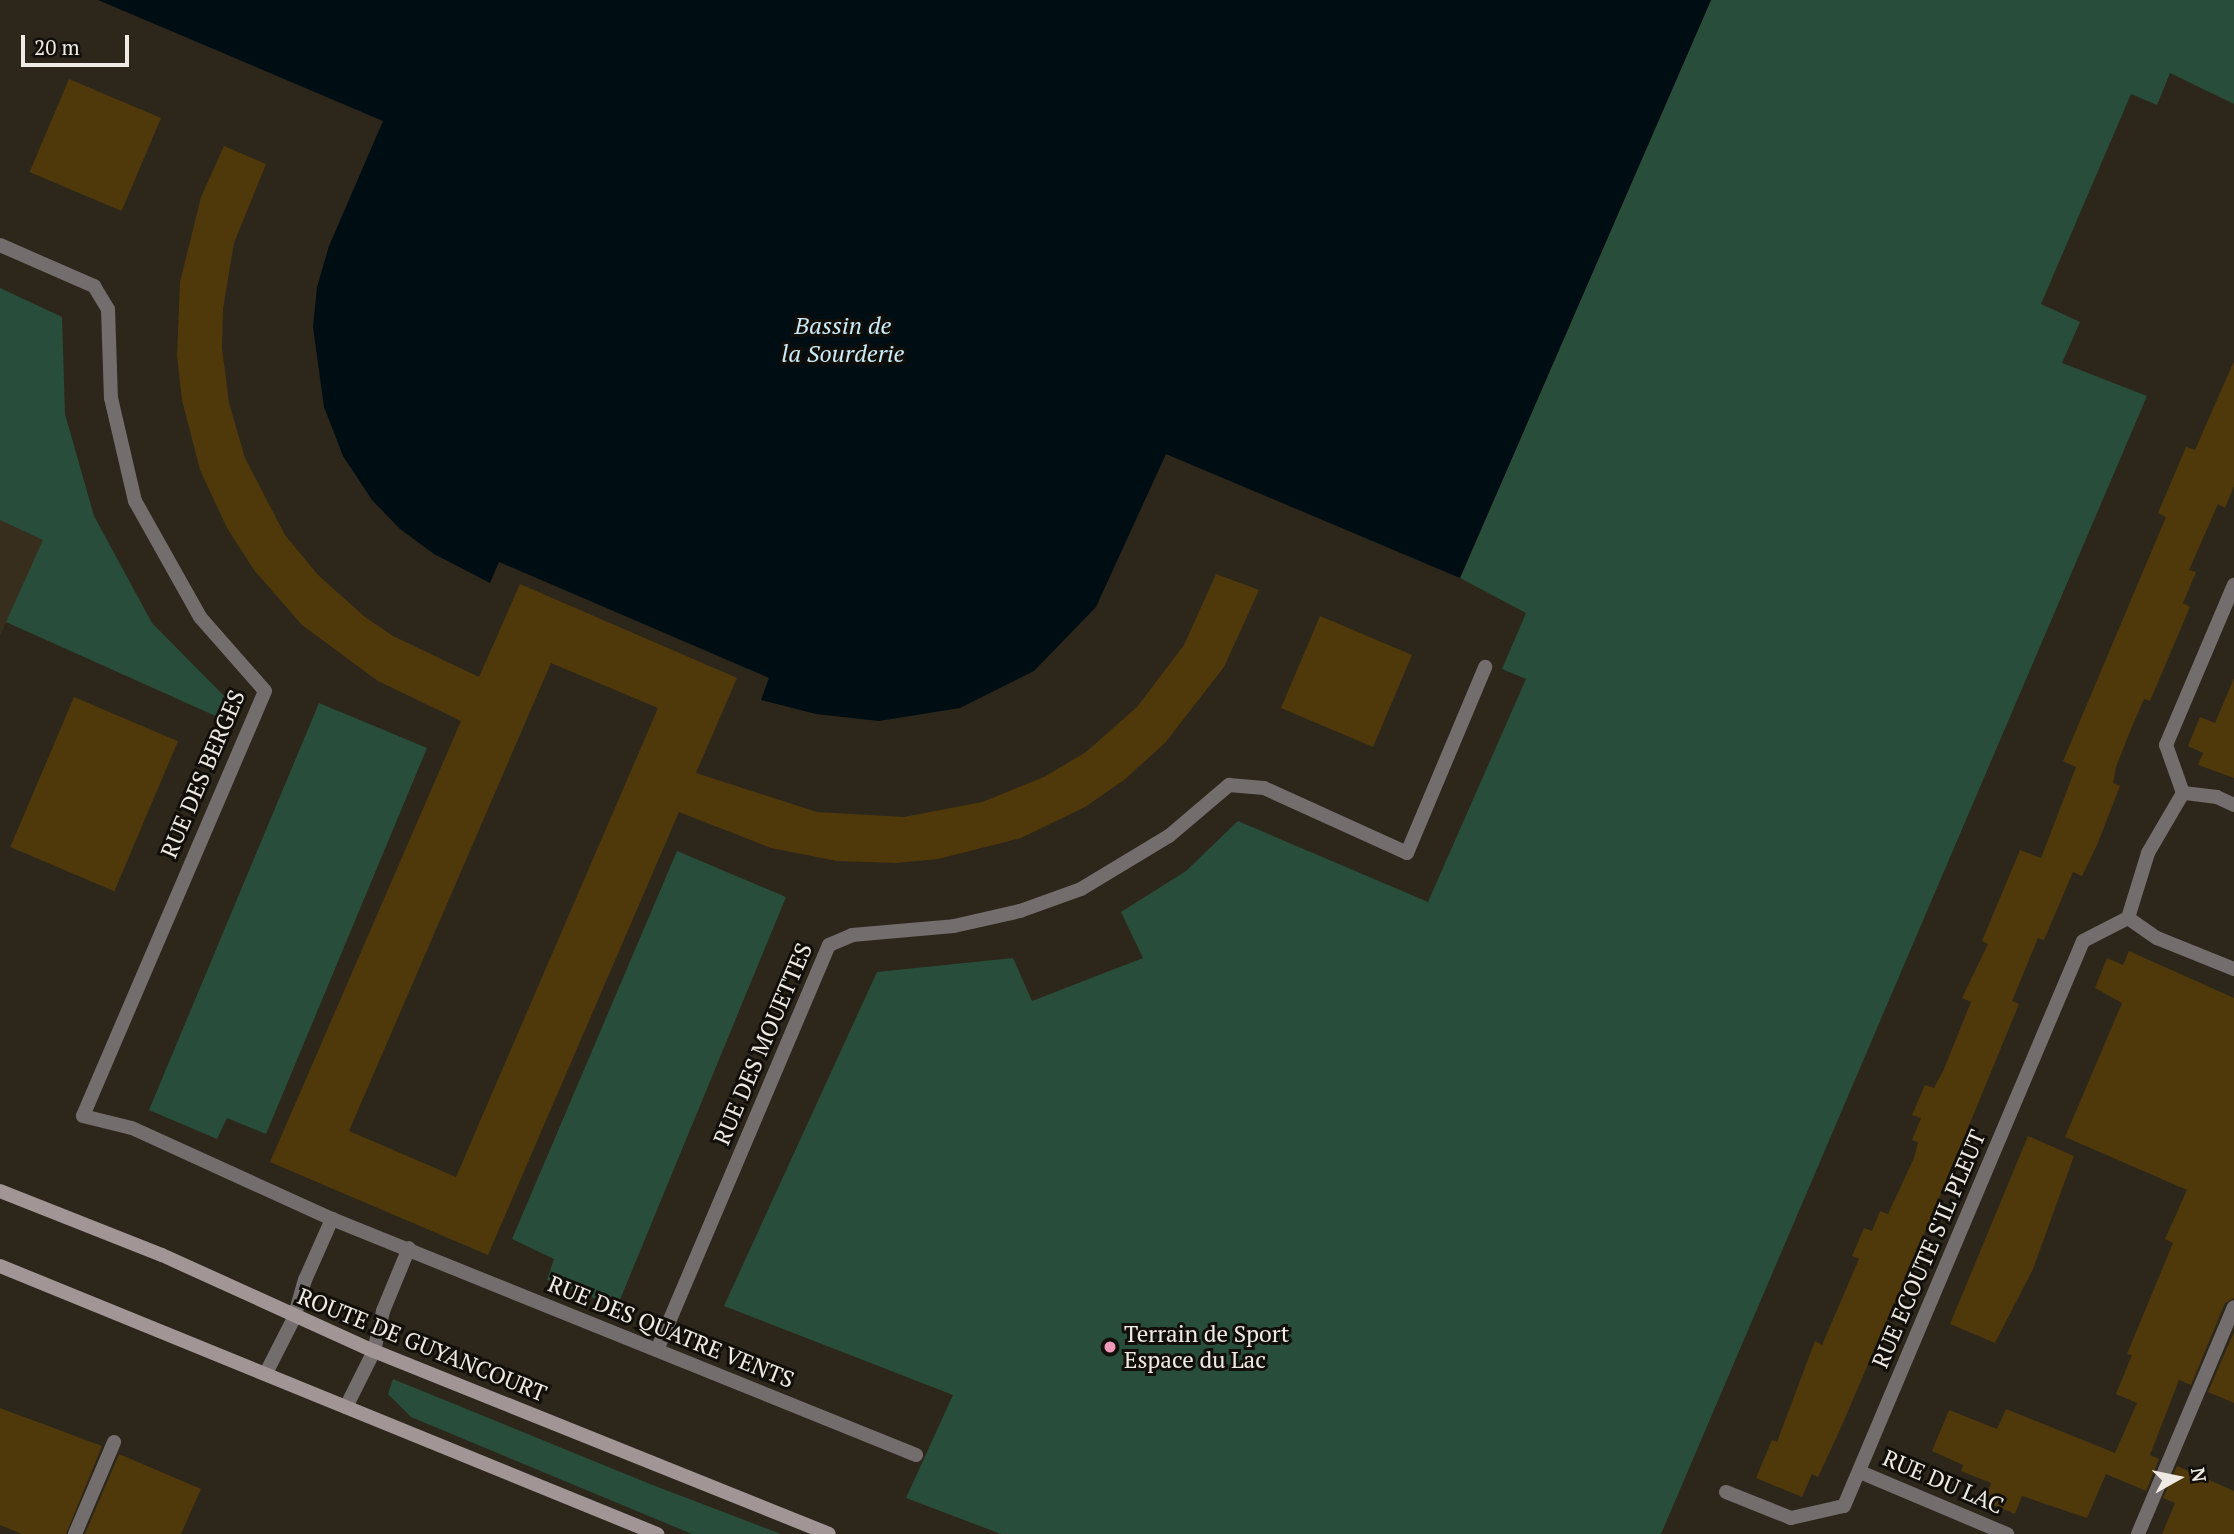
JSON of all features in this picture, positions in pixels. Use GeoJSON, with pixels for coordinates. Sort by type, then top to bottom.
{"type":"FeatureCollection","features":[{"type":"Feature","properties":{"kind":"main road","name":"ROUTE DE GUYANCOURT"},"geometry":{"type":"LineString","coordinates":[[0,1191],[162,1255],[294,1318],[829,1534]]}},
{"type":"Feature","properties":{"kind":"main road"},"geometry":{"type":"LineString","coordinates":[[0,1266],[657,1534]]}},
{"type":"Feature","properties":{"kind":"street","name":"RUE DES BERGES"},"geometry":{"type":"LineString","coordinates":[[0,244],[94,286],[108,309],[111,398],[135,501],[200,617],[265,691],[83,1116]]}},
{"type":"Feature","properties":{"kind":"street"},"geometry":{"type":"LineString","coordinates":[[2183,793],[2165,746],[2234,585]]}},
{"type":"Feature","properties":{"kind":"street","name":"RUE DES MOUETTES"},"geometry":{"type":"LineString","coordinates":[[657,1350],[830,944],[852,935],[954,926],[1020,911],[1080,889],[1169,836],[1229,785],[1264,788],[1407,853],[1485,667]]}},
{"type":"Feature","properties":{"kind":"street"},"geometry":{"type":"LineString","coordinates":[[2183,793],[2217,797],[2234,805]]}},
{"type":"Feature","properties":{"kind":"street"},"geometry":{"type":"LineString","coordinates":[[2183,793],[2148,853],[2129,918],[2157,938],[2234,969]]}},
{"type":"Feature","properties":{"kind":"street","name":"RUE ECOUTE S'IL PLEUT"},"geometry":{"type":"LineString","coordinates":[[1726,1492],[1791,1518],[1844,1506],[2083,941],[2129,918]]}},
{"type":"Feature","properties":{"kind":"street","name":"RUE DES QUATRE VENTS"},"geometry":{"type":"LineString","coordinates":[[83,1116],[132,1128],[332,1219],[410,1248],[916,1455]]}},
{"type":"Feature","properties":{"kind":"street"},"geometry":{"type":"LineString","coordinates":[[266,1373],[294,1318],[332,1219]]}},
{"type":"Feature","properties":{"kind":"street"},"geometry":{"type":"LineString","coordinates":[[346,1408],[374,1351],[383,1311],[410,1248]]}},
{"type":"Feature","properties":{"kind":"street"},"geometry":{"type":"LineString","coordinates":[[2138,1534],[2234,1307]]}},
{"type":"Feature","properties":{"kind":"street"},"geometry":{"type":"LineString","coordinates":[[75,1534],[114,1442]]}},
{"type":"Feature","properties":{"kind":"street","name":"RUE DU LAC"},"geometry":{"type":"LineString","coordinates":[[1860,1472],[2007,1534]]}},
{"type":"Feature","properties":{"kind":"shaded area"},"geometry":{"type":"Polygon","coordinates":[[[0,520],[44,540],[0,636],[0,520]]]}},
{"type":"Feature","properties":{"kind":"green space"},"geometry":{"type":"Polygon","coordinates":[[[1711,0],[2234,0],[2234,104],[2170,73],[2157,105],[2131,94],[2041,304],[2080,322],[2062,363],[2147,396],[1661,1534],[1001,1534],[906,1498],[953,1395],[724,1306],[877,972],[1013,958],[1032,1001],[1143,958],[1121,912],[1186,871],[1238,821],[1428,902],[1526,679],[1502,669],[1526,613],[1460,578],[1711,0]]]}},
{"type":"Feature","properties":{"kind":"green space"},"geometry":{"type":"Polygon","coordinates":[[[0,288],[62,317],[65,414],[94,516],[152,623],[231,703],[220,718],[6,622],[43,540],[0,520],[0,288]]]}},
{"type":"Feature","properties":{"kind":"green space"},"geometry":{"type":"Polygon","coordinates":[[[319,703],[427,748],[266,1134],[227,1118],[217,1139],[149,1110],[319,703]]]}},
{"type":"Feature","properties":{"kind":"green space"},"geometry":{"type":"Polygon","coordinates":[[[677,851],[786,897],[617,1307],[547,1280],[554,1259],[512,1239],[677,851]]]}},
{"type":"Feature","properties":{"kind":"green space"},"geometry":{"type":"Polygon","coordinates":[[[393,1379],[650,1484],[781,1534],[692,1534],[411,1417],[388,1394],[393,1379]]]}},
{"type":"Feature","properties":{"kind":"water","name":"Bassin de la Sourderie"},"geometry":{"type":"Polygon","coordinates":[[[98,0],[1711,0],[1460,578],[1166,454],[1096,607],[1034,671],[960,708],[879,721],[816,714],[761,700],[769,678],[499,562],[490,583],[434,554],[400,529],[372,500],[343,456],[324,407],[313,327],[317,287],[329,246],[383,121],[98,0]]]}},
{"type":"Feature","properties":{"kind":"building"},"geometry":{"type":"Polygon","coordinates":[[[69,79],[161,118],[122,211],[30,172],[69,79]]]}},
{"type":"Feature","properties":{"kind":"building"},"geometry":{"type":"Polygon","coordinates":[[[224,146],[266,164],[234,243],[223,309],[222,348],[229,403],[245,458],[285,535],[318,575],[365,617],[393,636],[479,677],[520,584],[737,678],[696,773],[817,812],[904,817],[982,802],[1044,777],[1086,752],[1137,707],[1184,645],[1216,574],[1259,590],[1224,667],[1165,743],[1124,780],[1085,807],[1021,838],[938,859],[896,863],[837,861],[771,848],[679,812],[488,1255],[270,1162],[461,721],[378,681],[302,625],[254,570],[227,528],[200,470],[182,400],[177,356],[180,282],[201,197],[224,146]],[[551,663],[349,1131],[456,1177],[658,708],[551,663]]]}},
{"type":"Feature","properties":{"kind":"building"},"geometry":{"type":"Polygon","coordinates":[[[2234,361],[2234,486],[2225,508],[2218,504],[2189,570],[2196,572],[2183,603],[2190,607],[2150,701],[2144,699],[2116,767],[2113,783],[2120,786],[2097,845],[2082,876],[2073,872],[2044,940],[2038,938],[2012,1001],[2019,1004],[1933,1213],[1839,1432],[1818,1477],[1812,1474],[1802,1497],[1756,1478],[1772,1440],[1777,1442],[1815,1341],[1822,1345],[1859,1259],[1852,1256],[1864,1228],[1872,1231],[1880,1211],[1888,1214],[1914,1158],[1918,1142],[1912,1140],[1921,1118],[1912,1115],[1925,1085],[1934,1088],[1944,1069],[1971,1002],[1962,998],[1988,944],[1982,941],[2020,850],[2041,858],[2076,767],[2063,761],[2166,517],[2158,513],[2186,447],[2195,450],[2234,361]]]}},
{"type":"Feature","properties":{"kind":"building"},"geometry":{"type":"Polygon","coordinates":[[[1320,616],[1412,655],[1373,747],[1281,708],[1320,616]]]}},
{"type":"Feature","properties":{"kind":"building"},"geometry":{"type":"Polygon","coordinates":[[[2234,678],[2234,778],[2198,765],[2203,753],[2188,746],[2200,717],[2215,723],[2234,678]]]}},
{"type":"Feature","properties":{"kind":"building"},"geometry":{"type":"Polygon","coordinates":[[[74,697],[178,741],[114,891],[10,847],[74,697]]]}},
{"type":"Feature","properties":{"kind":"building"},"geometry":{"type":"Polygon","coordinates":[[[2129,951],[2234,998],[2234,1298],[2225,1303],[2191,1385],[2179,1380],[2150,1455],[2159,1459],[2146,1491],[2106,1474],[2087,1518],[2022,1496],[2015,1514],[1984,1501],[1991,1483],[1961,1471],[1963,1465],[1932,1451],[1949,1410],[1997,1429],[2006,1409],[2115,1453],[2137,1403],[2116,1394],[2132,1355],[2127,1354],[2173,1243],[2165,1239],[2187,1190],[2065,1137],[2122,1003],[2095,988],[2107,958],[2123,965],[2129,951]]]}},
{"type":"Feature","properties":{"kind":"building"},"geometry":{"type":"Polygon","coordinates":[[[2028,1136],[2074,1156],[2033,1269],[1995,1343],[1950,1324],[2028,1136]]]}},
{"type":"Feature","properties":{"kind":"building"},"geometry":{"type":"Polygon","coordinates":[[[2234,1332],[2234,1403],[2208,1392],[2234,1332]]]}},
{"type":"Feature","properties":{"kind":"building"},"geometry":{"type":"Polygon","coordinates":[[[0,1408],[102,1446],[66,1534],[22,1534],[0,1525],[0,1408]]]}},
{"type":"Feature","properties":{"kind":"building"},"geometry":{"type":"Polygon","coordinates":[[[119,1454],[201,1489],[181,1534],[85,1534],[119,1454]]]}},
{"type":"Feature","properties":{"kind":"building"},"geometry":{"type":"Polygon","coordinates":[[[2177,1466],[2234,1491],[2234,1534],[2162,1534],[2175,1503],[2163,1498],[2177,1466]]]}},
{"type":"Feature","properties":{"kind":"place","name":"Terrain de Sport Espace du Lac"},"geometry":{"type":"Point","coordinates":[1110,1347]}}]}
